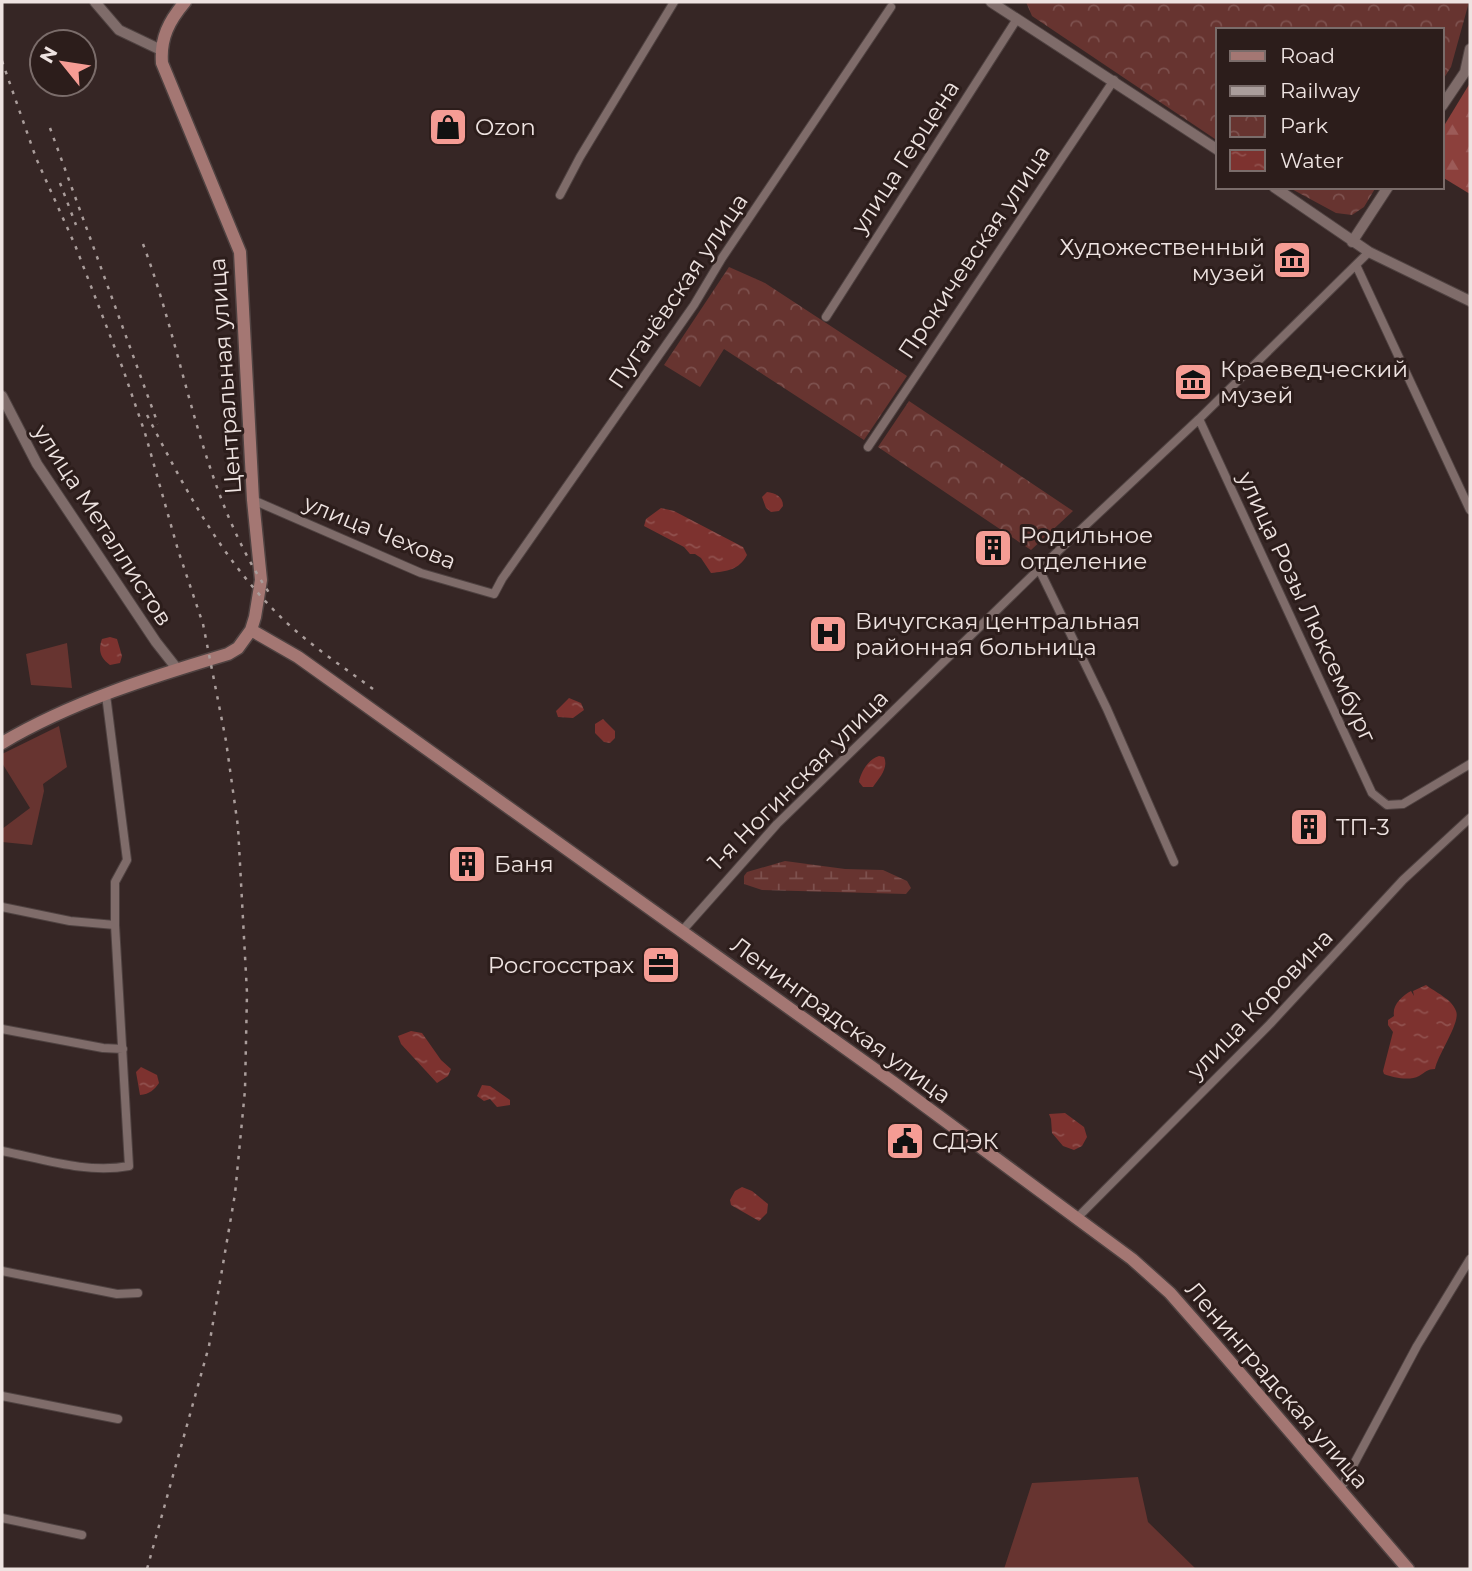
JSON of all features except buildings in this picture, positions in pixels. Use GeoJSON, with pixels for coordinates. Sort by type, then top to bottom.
{"type":"FeatureCollection","features":[{"type":"Feature","properties":{"kind":"main road"},"geometry":{"type":"LineString","coordinates":[[161,50],[164,34],[172,17],[185,2]]}},
{"type":"Feature","properties":{"kind":"main road","name":"Центральная улица"},"geometry":{"type":"LineString","coordinates":[[161,50],[168,81],[240,252],[253,499],[261,580],[251,630]]}},
{"type":"Feature","properties":{"kind":"main road"},"geometry":{"type":"LineString","coordinates":[[2,743],[45,720],[106,695],[228,654],[238,648],[251,630]]}},
{"type":"Feature","properties":{"kind":"main road","name":"Ленинградская улица"},"geometry":{"type":"LineString","coordinates":[[251,630],[299,657],[1078,1217],[1132,1259],[1170,1293],[1408,1569]]}},
{"type":"Feature","properties":{"kind":"street"},"geometry":{"type":"LineString","coordinates":[[94,2],[119,30],[161,50]]}},
{"type":"Feature","properties":{"kind":"street"},"geometry":{"type":"LineString","coordinates":[[560,195],[674,2]]}},
{"type":"Feature","properties":{"kind":"street"},"geometry":{"type":"LineString","coordinates":[[990,2],[1216,149]]}},
{"type":"Feature","properties":{"kind":"street","name":"Пугачёвская улица"},"geometry":{"type":"LineString","coordinates":[[494,594],[694,305],[722,258],[891,7]]}},
{"type":"Feature","properties":{"kind":"street","name":"улица Герцена"},"geometry":{"type":"LineString","coordinates":[[826,317],[1017,19]]}},
{"type":"Feature","properties":{"kind":"street"},"geometry":{"type":"LineString","coordinates":[[1444,103],[1465,72],[1470,49]]}},
{"type":"Feature","properties":{"kind":"street","name":"Прокичевская улица"},"geometry":{"type":"LineString","coordinates":[[868,447],[1114,80]]}},
{"type":"Feature","properties":{"kind":"street"},"geometry":{"type":"LineString","coordinates":[[1277,189],[1369,253],[1470,301]]}},
{"type":"Feature","properties":{"kind":"street"},"geometry":{"type":"LineString","coordinates":[[1352,242],[1387,189]]}},
{"type":"Feature","properties":{"kind":"street","name":"1-я Ногинская улица"},"geometry":{"type":"LineString","coordinates":[[682,931],[777,824],[1369,253]]}},
{"type":"Feature","properties":{"kind":"street"},"geometry":{"type":"LineString","coordinates":[[1356,265],[1381,313],[1470,510]]}},
{"type":"Feature","properties":{"kind":"street","name":"улица Металлистов"},"geometry":{"type":"LineString","coordinates":[[2,396],[37,464],[156,642],[178,670]]}},
{"type":"Feature","properties":{"kind":"street","name":"улица Розы Люксембург"},"geometry":{"type":"LineString","coordinates":[[1199,419],[1372,793],[1387,805],[1403,804],[1470,764]]}},
{"type":"Feature","properties":{"kind":"street","name":"улица Чехова"},"geometry":{"type":"LineString","coordinates":[[253,499],[421,573],[494,594]]}},
{"type":"Feature","properties":{"kind":"street"},"geometry":{"type":"LineString","coordinates":[[1039,569],[1107,709],[1174,862]]}},
{"type":"Feature","properties":{"kind":"street"},"geometry":{"type":"LineString","coordinates":[[2,1151],[94,1168],[130,1167],[115,925],[115,882],[127,860],[106,695]]}},
{"type":"Feature","properties":{"kind":"street","name":"улица Коровина"},"geometry":{"type":"LineString","coordinates":[[1078,1217],[1270,1024],[1403,880],[1470,818]]}},
{"type":"Feature","properties":{"kind":"street"},"geometry":{"type":"LineString","coordinates":[[2,907],[70,921],[115,925]]}},
{"type":"Feature","properties":{"kind":"street"},"geometry":{"type":"LineString","coordinates":[[2,1029],[103,1048],[123,1049]]}},
{"type":"Feature","properties":{"kind":"street"},"geometry":{"type":"LineString","coordinates":[[1340,1490],[1417,1346],[1470,1259]]}},
{"type":"Feature","properties":{"kind":"street"},"geometry":{"type":"LineString","coordinates":[[2,1271],[117,1294],[138,1293]]}},
{"type":"Feature","properties":{"kind":"street"},"geometry":{"type":"LineString","coordinates":[[2,1396],[118,1419]]}},
{"type":"Feature","properties":{"kind":"street"},"geometry":{"type":"LineString","coordinates":[[2,1518],[82,1535]]}},
{"type":"Feature","properties":{"kind":"green space"},"geometry":{"type":"Polygon","coordinates":[[[1026,2],[1469,2],[1451,67],[1444,78],[1444,28],[1216,28],[1216,140],[1032,16],[1026,2]]]}},
{"type":"Feature","properties":{"kind":"green space"},"geometry":{"type":"Polygon","coordinates":[[[1470,83],[1470,194],[1444,178],[1444,126],[1470,83]]]}},
{"type":"Feature","properties":{"kind":"green space"},"geometry":{"type":"Polygon","coordinates":[[[1292,189],[1375,189],[1364,207],[1352,215],[1336,213],[1292,189]]]}},
{"type":"Feature","properties":{"kind":"green space"},"geometry":{"type":"Polygon","coordinates":[[[729,267],[765,283],[907,376],[864,440],[724,349],[700,387],[664,365],[729,267]]]}},
{"type":"Feature","properties":{"kind":"green space"},"geometry":{"type":"Polygon","coordinates":[[[909,401],[1073,511],[1031,550],[878,447],[909,401]]]}},
{"type":"Feature","properties":{"kind":"green space"},"geometry":{"type":"Polygon","coordinates":[[[67,643],[72,688],[31,685],[26,654],[67,643]]]}},
{"type":"Feature","properties":{"kind":"green space"},"geometry":{"type":"Polygon","coordinates":[[[59,726],[67,767],[43,784],[44,791],[32,845],[2,842],[2,829],[30,808],[2,763],[2,754],[59,726]]]}},
{"type":"Feature","properties":{"kind":"green space"},"geometry":{"type":"Polygon","coordinates":[[[785,861],[845,869],[883,870],[907,881],[911,888],[906,894],[762,890],[744,884],[747,872],[785,861]]]}},
{"type":"Feature","properties":{"kind":"green space"},"geometry":{"type":"Polygon","coordinates":[[[1138,1477],[1148,1522],[1196,1569],[1004,1569],[1032,1483],[1138,1477]]]}},
{"type":"Feature","properties":{"kind":"water"},"geometry":{"type":"Polygon","coordinates":[[[767,492],[776,494],[782,500],[783,506],[779,511],[771,512],[766,508],[762,497],[767,492]]]}},
{"type":"Feature","properties":{"kind":"water"},"geometry":{"type":"Polygon","coordinates":[[[661,508],[674,511],[743,547],[747,555],[736,567],[711,573],[701,558],[644,526],[646,519],[661,508]]]}},
{"type":"Feature","properties":{"kind":"water"},"geometry":{"type":"Polygon","coordinates":[[[102,639],[117,639],[122,656],[120,663],[110,665],[102,657],[100,647],[102,639]]]}},
{"type":"Feature","properties":{"kind":"water"},"geometry":{"type":"Polygon","coordinates":[[[569,698],[581,703],[584,710],[573,718],[558,717],[556,711],[569,698]]]}},
{"type":"Feature","properties":{"kind":"water"},"geometry":{"type":"Polygon","coordinates":[[[603,719],[615,731],[615,738],[610,743],[604,742],[595,733],[595,724],[603,719]]]}},
{"type":"Feature","properties":{"kind":"water"},"geometry":{"type":"Polygon","coordinates":[[[879,756],[884,757],[885,761],[883,773],[873,787],[863,787],[859,782],[864,770],[879,756]]]}},
{"type":"Feature","properties":{"kind":"water"},"geometry":{"type":"Polygon","coordinates":[[[1426,985],[1451,1003],[1457,1016],[1435,1069],[1411,1078],[1384,1074],[1393,1032],[1388,1020],[1394,1016],[1396,1005],[1401,998],[1411,991],[1414,996],[1413,991],[1426,985]]]}},
{"type":"Feature","properties":{"kind":"water"},"geometry":{"type":"Polygon","coordinates":[[[411,1031],[422,1033],[441,1060],[451,1069],[448,1076],[437,1083],[401,1044],[398,1036],[411,1031]]]}},
{"type":"Feature","properties":{"kind":"water"},"geometry":{"type":"Polygon","coordinates":[[[141,1067],[157,1075],[159,1083],[151,1091],[140,1095],[136,1072],[141,1067]]]}},
{"type":"Feature","properties":{"kind":"water"},"geometry":{"type":"Polygon","coordinates":[[[482,1085],[490,1086],[510,1100],[510,1105],[497,1107],[490,1099],[484,1101],[477,1096],[482,1085]]]}},
{"type":"Feature","properties":{"kind":"water"},"geometry":{"type":"Polygon","coordinates":[[[1065,1113],[1084,1127],[1087,1137],[1082,1146],[1074,1150],[1063,1146],[1052,1133],[1049,1114],[1065,1113]]]}},
{"type":"Feature","properties":{"kind":"water"},"geometry":{"type":"Polygon","coordinates":[[[742,1187],[752,1191],[768,1204],[767,1213],[759,1221],[731,1205],[730,1200],[735,1191],[742,1187]]]}},
{"type":"Feature","properties":{"kind":"railway"},"geometry":{"type":"LineString","coordinates":[[2,61],[36,158],[75,245],[145,433],[178,550],[203,624],[226,741],[238,827],[247,993],[245,1090],[235,1194],[209,1346],[147,1569]]}},
{"type":"Feature","properties":{"kind":"railway"},"geometry":{"type":"LineString","coordinates":[[50,128],[158,424]]}},
{"type":"Feature","properties":{"kind":"railway"},"geometry":{"type":"LineString","coordinates":[[60,183],[76,225]]}},
{"type":"Feature","properties":{"kind":"railway"},"geometry":{"type":"LineString","coordinates":[[143,244],[210,468],[246,554],[270,594]]}},
{"type":"Feature","properties":{"kind":"railway"},"geometry":{"type":"LineString","coordinates":[[147,415],[201,514],[250,584],[293,628],[373,689]]}},
{"type":"Feature","properties":{"kind":"place","name":"Ozon"},"geometry":{"type":"Point","coordinates":[448,127]}},
{"type":"Feature","properties":{"kind":"place","name":"Художественный музей"},"geometry":{"type":"Point","coordinates":[1292,260]}},
{"type":"Feature","properties":{"kind":"place","name":"Краеведческий музей"},"geometry":{"type":"Point","coordinates":[1193,382]}},
{"type":"Feature","properties":{"kind":"place","name":"Родильное отделение"},"geometry":{"type":"Point","coordinates":[993,548]}},
{"type":"Feature","properties":{"kind":"place","name":"Вичугская центральная районная больница"},"geometry":{"type":"Point","coordinates":[828,634]}},
{"type":"Feature","properties":{"kind":"place","name":"ТП-3"},"geometry":{"type":"Point","coordinates":[1309,827]}},
{"type":"Feature","properties":{"kind":"place","name":"Баня"},"geometry":{"type":"Point","coordinates":[467,864]}},
{"type":"Feature","properties":{"kind":"place","name":"Росгосстрах"},"geometry":{"type":"Point","coordinates":[661,965]}},
{"type":"Feature","properties":{"kind":"place","name":"СДЭК"},"geometry":{"type":"Point","coordinates":[905,1141]}}]}
